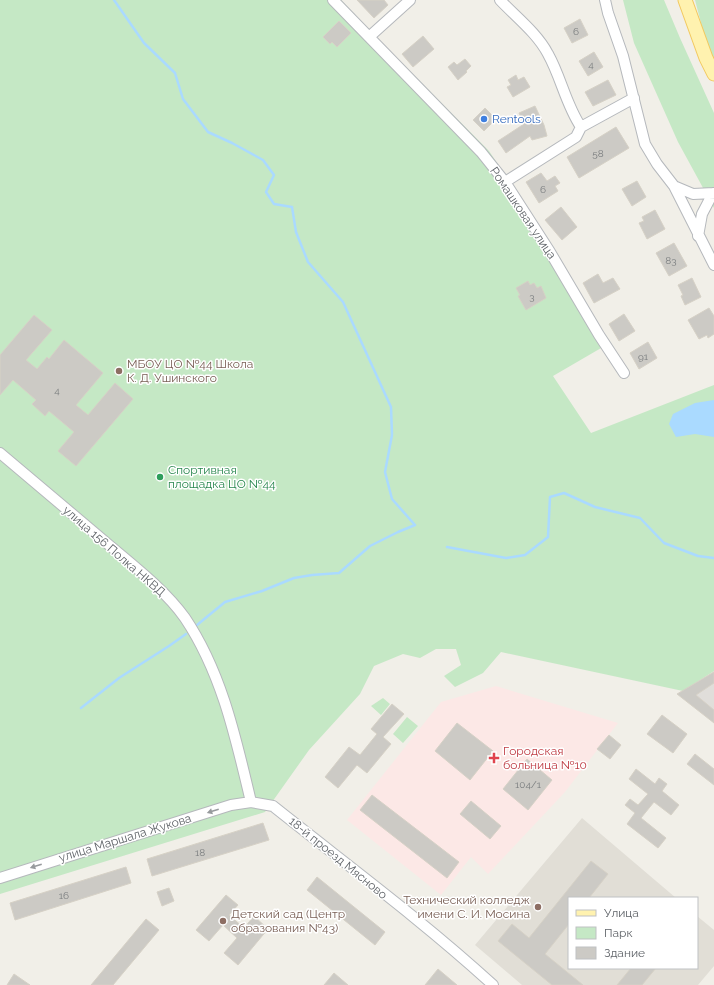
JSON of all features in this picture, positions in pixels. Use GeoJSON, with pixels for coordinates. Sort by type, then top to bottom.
{"type":"FeatureCollection","features":[{"type":"Feature","properties":{"kind":"main road"},"geometry":{"type":"LineString","coordinates":[[685,0],[706,58],[714,74]]}},
{"type":"Feature","properties":{"kind":"street","name":"Ромашковая улица"},"geometry":{"type":"LineString","coordinates":[[333,0],[481,152],[505,182],[550,252],[599,336],[624,373]]}},
{"type":"Feature","properties":{"kind":"street"},"geometry":{"type":"LineString","coordinates":[[369,37],[410,0]]}},
{"type":"Feature","properties":{"kind":"street"},"geometry":{"type":"LineString","coordinates":[[500,0],[535,36],[548,53],[574,116],[581,127]]}},
{"type":"Feature","properties":{"kind":"street"},"geometry":{"type":"LineString","coordinates":[[605,0],[623,56],[645,144],[657,164],[674,186],[714,265]]}},
{"type":"Feature","properties":{"kind":"street"},"geometry":{"type":"LineString","coordinates":[[505,182],[576,136],[581,127],[634,98]]}},
{"type":"Feature","properties":{"kind":"street"},"geometry":{"type":"LineString","coordinates":[[674,186],[693,194],[713,193]]}},
{"type":"Feature","properties":{"kind":"street"},"geometry":{"type":"LineString","coordinates":[[698,236],[702,214],[713,193]]}},
{"type":"Feature","properties":{"kind":"street","name":"улица 156 Полка НКВД"},"geometry":{"type":"LineString","coordinates":[[0,453],[140,572],[163,594],[184,618],[202,648],[221,690],[239,749],[251,802]]}},
{"type":"Feature","properties":{"kind":"street","name":"улица Маршала Жукова"},"geometry":{"type":"LineString","coordinates":[[0,878],[231,805],[251,802]]}},
{"type":"Feature","properties":{"kind":"street","name":"18-й проезд Мясново"},"geometry":{"type":"LineString","coordinates":[[251,802],[273,806],[417,919],[462,956],[493,985]]}},
{"type":"Feature","properties":{"kind":"shaded area"},"geometry":{"type":"Polygon","coordinates":[[[714,671],[714,713],[683,691],[714,671]]]}},
{"type":"Feature","properties":{"kind":"shaded area","name":"Городская больница №10"},"geometry":{"type":"Polygon","coordinates":[[[496,686],[618,723],[565,792],[488,874],[471,857],[441,895],[347,820],[441,702],[496,686]]]}},
{"type":"Feature","properties":{"kind":"shaded area","name":"Технический колледж имени С. И. Мосина"},"geometry":{"type":"Polygon","coordinates":[[[582,818],[675,897],[568,897],[568,969],[698,969],[698,917],[714,930],[714,966],[698,985],[522,985],[475,945],[582,818]]]}},
{"type":"Feature","properties":{"kind":"green space"},"geometry":{"type":"Polygon","coordinates":[[[0,0],[341,0],[489,151],[541,229],[608,344],[553,376],[591,433],[714,385],[714,671],[683,691],[501,652],[483,673],[455,687],[444,676],[461,665],[456,649],[436,649],[420,658],[403,654],[374,666],[360,694],[309,750],[265,812],[0,894],[0,0]]]}},
{"type":"Feature","properties":{"kind":"green space"},"geometry":{"type":"Polygon","coordinates":[[[623,0],[664,0],[714,113],[714,208],[678,142],[634,43],[623,0]]]}},
{"type":"Feature","properties":{"kind":"green space"},"geometry":{"type":"Polygon","coordinates":[[[695,0],[714,0],[714,60],[707,46],[695,0]]]}},
{"type":"Feature","properties":{"kind":"green space"},"geometry":{"type":"Polygon","coordinates":[[[383,698],[390,704],[381,715],[371,706],[383,698]]]}},
{"type":"Feature","properties":{"kind":"green space"},"geometry":{"type":"Polygon","coordinates":[[[407,717],[418,726],[403,743],[393,734],[407,717]]]}},
{"type":"Feature","properties":{"kind":"water"},"geometry":{"type":"Polygon","coordinates":[[[714,400],[714,437],[695,434],[676,437],[669,424],[673,414],[695,403],[714,400]]]}},
{"type":"Feature","properties":{"kind":"building"},"geometry":{"type":"Polygon","coordinates":[[[357,0],[384,0],[388,5],[374,18],[357,0]]]}},
{"type":"Feature","properties":{"kind":"building"},"geometry":{"type":"Polygon","coordinates":[[[580,19],[588,35],[572,43],[564,28],[580,19]]]}},
{"type":"Feature","properties":{"kind":"building"},"geometry":{"type":"Polygon","coordinates":[[[339,21],[351,33],[337,47],[332,42],[330,44],[323,37],[339,21]]]}},
{"type":"Feature","properties":{"kind":"building"},"geometry":{"type":"Polygon","coordinates":[[[423,36],[434,49],[413,67],[402,54],[423,36]]]}},
{"type":"Feature","properties":{"kind":"building"},"geometry":{"type":"Polygon","coordinates":[[[594,52],[603,67],[588,76],[579,61],[594,52]]]}},
{"type":"Feature","properties":{"kind":"building"},"geometry":{"type":"Polygon","coordinates":[[[465,59],[471,66],[458,80],[448,67],[454,62],[457,65],[465,59]]]}},
{"type":"Feature","properties":{"kind":"building"},"geometry":{"type":"Polygon","coordinates":[[[516,75],[518,80],[524,77],[530,87],[513,97],[507,87],[511,85],[508,80],[516,75]]]}},
{"type":"Feature","properties":{"kind":"building"},"geometry":{"type":"Polygon","coordinates":[[[608,80],[616,95],[593,106],[585,92],[608,80]]]}},
{"type":"Feature","properties":{"kind":"building"},"geometry":{"type":"Polygon","coordinates":[[[535,106],[544,125],[547,136],[532,140],[530,136],[506,153],[498,141],[524,124],[519,113],[535,106]]]}},
{"type":"Feature","properties":{"kind":"building","name":"Rentools"},"geometry":{"type":"Polygon","coordinates":[[[485,108],[496,119],[484,131],[473,120],[485,108]]]}},
{"type":"Feature","properties":{"kind":"building"},"geometry":{"type":"Polygon","coordinates":[[[616,127],[629,148],[579,178],[567,157],[616,127]]]}},
{"type":"Feature","properties":{"kind":"building"},"geometry":{"type":"Polygon","coordinates":[[[541,173],[547,181],[555,176],[560,183],[555,186],[558,191],[539,203],[526,182],[541,173]]]}},
{"type":"Feature","properties":{"kind":"building"},"geometry":{"type":"Polygon","coordinates":[[[637,181],[646,197],[632,206],[622,189],[637,181]]]}},
{"type":"Feature","properties":{"kind":"building"},"geometry":{"type":"Polygon","coordinates":[[[561,207],[577,227],[562,240],[545,220],[561,207]]]}},
{"type":"Feature","properties":{"kind":"building"},"geometry":{"type":"Polygon","coordinates":[[[655,210],[665,229],[647,239],[639,223],[644,221],[642,217],[655,210]]]}},
{"type":"Feature","properties":{"kind":"building"},"geometry":{"type":"Polygon","coordinates":[[[674,243],[687,266],[669,276],[656,253],[674,243]]]}},
{"type":"Feature","properties":{"kind":"building"},"geometry":{"type":"Polygon","coordinates":[[[598,274],[603,283],[613,278],[620,289],[594,303],[583,283],[598,274]]]}},
{"type":"Feature","properties":{"kind":"building"},"geometry":{"type":"Polygon","coordinates":[[[692,278],[701,297],[685,305],[681,296],[683,295],[678,285],[692,278]]]}},
{"type":"Feature","properties":{"kind":"building"},"geometry":{"type":"Polygon","coordinates":[[[528,281],[530,285],[534,283],[537,288],[541,286],[546,298],[526,310],[518,296],[520,295],[516,288],[528,281]]]}},
{"type":"Feature","properties":{"kind":"building"},"geometry":{"type":"Polygon","coordinates":[[[709,308],[714,316],[714,334],[708,338],[707,335],[699,339],[688,320],[709,308]]]}},
{"type":"Feature","properties":{"kind":"building"},"geometry":{"type":"Polygon","coordinates":[[[624,314],[635,331],[619,341],[609,324],[624,314]]]}},
{"type":"Feature","properties":{"kind":"building"},"geometry":{"type":"Polygon","coordinates":[[[34,315],[52,330],[26,360],[37,369],[47,357],[49,359],[64,340],[103,373],[76,405],[88,415],[115,383],[133,399],[76,466],[58,451],[74,432],[49,411],[45,416],[32,404],[36,400],[13,380],[0,395],[0,355],[34,315]]]}},
{"type":"Feature","properties":{"kind":"building"},"geometry":{"type":"Polygon","coordinates":[[[648,342],[657,358],[639,369],[630,353],[648,342]]]}},
{"type":"Feature","properties":{"kind":"building"},"geometry":{"type":"Polygon","coordinates":[[[714,672],[714,683],[696,695],[714,710],[714,723],[677,694],[714,672]]]}},
{"type":"Feature","properties":{"kind":"building"},"geometry":{"type":"Polygon","coordinates":[[[392,704],[404,714],[383,737],[391,744],[367,773],[357,765],[338,788],[325,777],[349,747],[360,755],[377,734],[371,729],[392,704]]]}},
{"type":"Feature","properties":{"kind":"building"},"geometry":{"type":"Polygon","coordinates":[[[662,715],[687,734],[673,753],[647,734],[662,715]]]}},
{"type":"Feature","properties":{"kind":"building"},"geometry":{"type":"Polygon","coordinates":[[[457,723],[493,751],[470,780],[435,751],[457,723]]]}},
{"type":"Feature","properties":{"kind":"building"},"geometry":{"type":"Polygon","coordinates":[[[609,735],[621,745],[610,759],[597,749],[609,735]]]}},
{"type":"Feature","properties":{"kind":"building"},"geometry":{"type":"Polygon","coordinates":[[[695,754],[714,769],[714,785],[687,764],[695,754]]]}},
{"type":"Feature","properties":{"kind":"building"},"geometry":{"type":"Polygon","coordinates":[[[527,759],[552,780],[528,810],[503,789],[527,759]]]}},
{"type":"Feature","properties":{"kind":"building"},"geometry":{"type":"Polygon","coordinates":[[[636,769],[655,784],[659,778],[667,784],[662,791],[679,805],[671,815],[654,802],[641,818],[666,838],[658,848],[627,824],[635,813],[625,805],[630,799],[638,805],[648,794],[629,779],[636,769]]]}},
{"type":"Feature","properties":{"kind":"building"},"geometry":{"type":"Polygon","coordinates":[[[372,795],[459,862],[447,878],[360,810],[372,795]]]}},
{"type":"Feature","properties":{"kind":"building"},"geometry":{"type":"Polygon","coordinates":[[[471,801],[501,826],[490,839],[460,814],[471,801]]]}},
{"type":"Feature","properties":{"kind":"building"},"geometry":{"type":"Polygon","coordinates":[[[263,823],[269,840],[152,876],[147,859],[263,823]]]}},
{"type":"Feature","properties":{"kind":"building"},"geometry":{"type":"Polygon","coordinates":[[[591,861],[608,874],[590,897],[568,897],[568,925],[545,954],[583,985],[552,985],[498,941],[512,924],[529,938],[591,861]]]}},
{"type":"Feature","properties":{"kind":"building"},"geometry":{"type":"Polygon","coordinates":[[[126,867],[131,883],[15,920],[10,903],[126,867]]]}},
{"type":"Feature","properties":{"kind":"building"},"geometry":{"type":"Polygon","coordinates":[[[317,877],[385,932],[375,945],[307,890],[317,877]]]}},
{"type":"Feature","properties":{"kind":"building"},"geometry":{"type":"Polygon","coordinates":[[[169,888],[174,901],[162,906],[157,892],[169,888]]]}},
{"type":"Feature","properties":{"kind":"building"},"geometry":{"type":"Polygon","coordinates":[[[226,895],[238,905],[229,915],[244,928],[254,916],[268,929],[238,965],[224,953],[237,938],[223,925],[209,941],[196,930],[226,895]]]}},
{"type":"Feature","properties":{"kind":"building"},"geometry":{"type":"Polygon","coordinates":[[[146,919],[159,930],[113,985],[91,985],[146,919]]]}},
{"type":"Feature","properties":{"kind":"building"},"geometry":{"type":"Polygon","coordinates":[[[438,969],[457,985],[425,985],[438,969]]]}},
{"type":"Feature","properties":{"kind":"building"},"geometry":{"type":"Polygon","coordinates":[[[630,969],[655,969],[642,985],[617,985],[630,969]]]}},
{"type":"Feature","properties":{"kind":"building"},"geometry":{"type":"Polygon","coordinates":[[[334,973],[348,985],[324,985],[334,973]]]}},
{"type":"Feature","properties":{"kind":"building"},"geometry":{"type":"Polygon","coordinates":[[[14,974],[30,985],[7,985],[14,974]]]}},
{"type":"Feature","properties":{"kind":"waterway"},"geometry":{"type":"LineString","coordinates":[[114,0],[144,43],[175,73],[183,99],[208,132],[263,160],[274,175],[266,192],[274,204],[292,207],[296,232],[308,262],[343,302],[391,407],[392,435],[385,472],[392,499],[415,525],[370,546],[339,573],[294,578],[262,591],[225,602],[197,625]]}},
{"type":"Feature","properties":{"kind":"waterway"},"geometry":{"type":"LineString","coordinates":[[447,547],[506,558],[525,555],[548,537],[550,497],[564,493],[595,507],[640,518],[664,543],[698,556],[714,558]]}},
{"type":"Feature","properties":{"kind":"waterway"},"geometry":{"type":"LineString","coordinates":[[81,708],[119,678],[186,634]]}},
{"type":"Feature","properties":{"kind":"place","name":"Rentools"},"geometry":{"type":"Point","coordinates":[484,119]}},
{"type":"Feature","properties":{"kind":"place","name":"МБОУ ЦО №44 Школа К. Д. Ушинского"},"geometry":{"type":"Point","coordinates":[119,371]}},
{"type":"Feature","properties":{"kind":"place","name":"Спортивная площадка ЦО №44"},"geometry":{"type":"Point","coordinates":[160,477]}},
{"type":"Feature","properties":{"kind":"place","name":"Городская больница №10"},"geometry":{"type":"Point","coordinates":[494,758]}},
{"type":"Feature","properties":{"kind":"place","name":"Технический колледж имени С. И. Мосина"},"geometry":{"type":"Point","coordinates":[538,907]}},
{"type":"Feature","properties":{"kind":"place","name":"Детский сад (Центр образования №43)"},"geometry":{"type":"Point","coordinates":[223,921]}}]}
